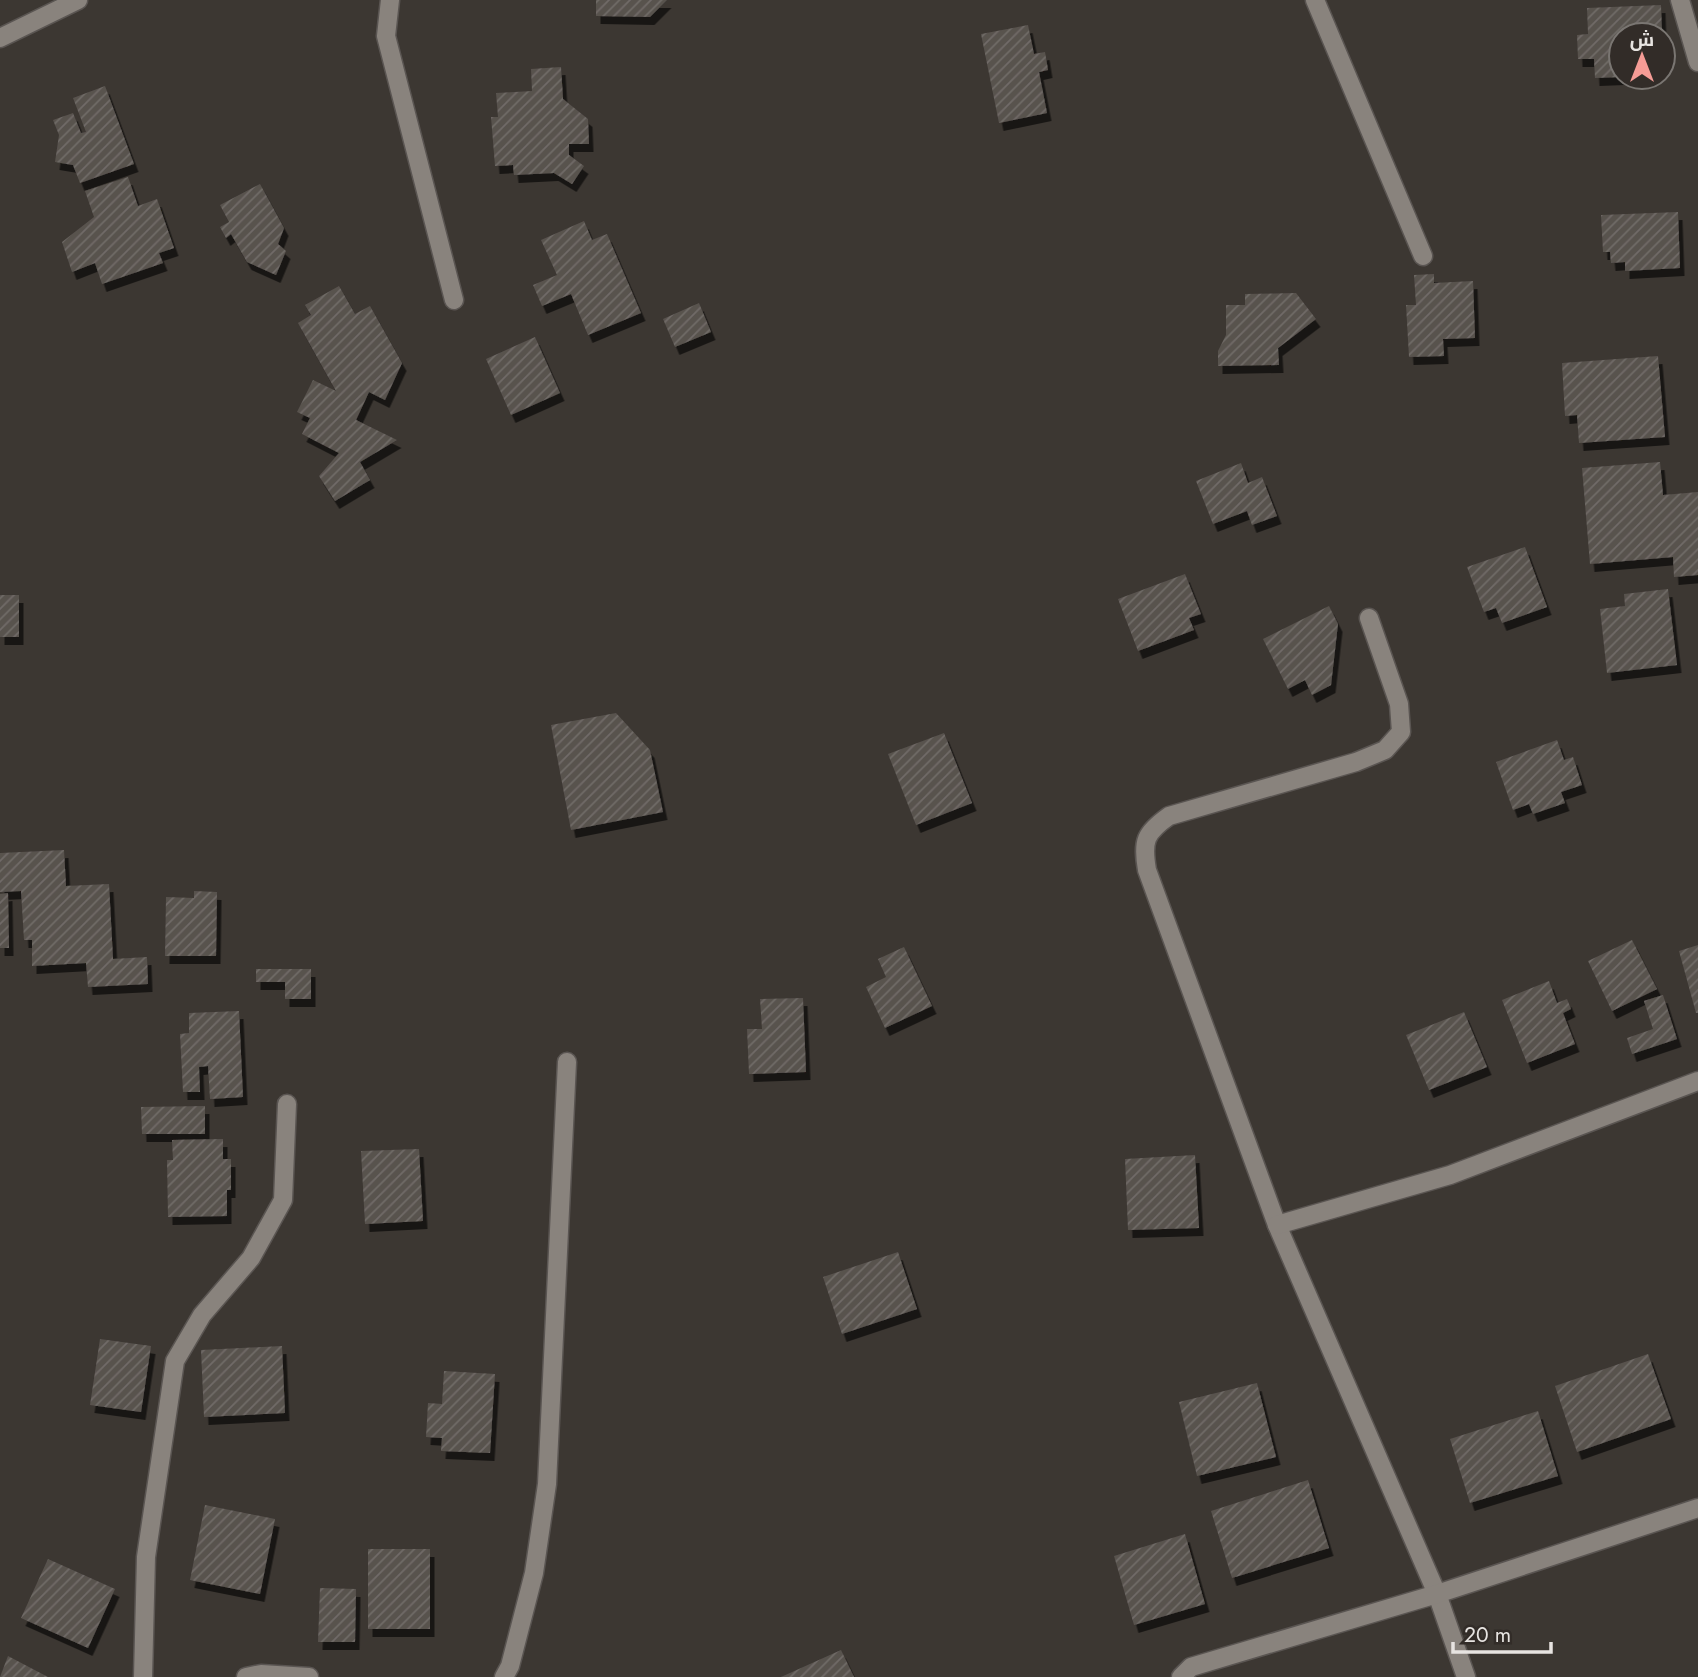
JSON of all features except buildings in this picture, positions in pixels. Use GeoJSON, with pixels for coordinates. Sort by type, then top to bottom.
{"type":"FeatureCollection","features":[{"type":"Feature","properties":{"kind":"street"},"geometry":{"type":"LineString","coordinates":[[0,38],[78,0]]}},
{"type":"Feature","properties":{"kind":"street"},"geometry":{"type":"LineString","coordinates":[[390,0],[386,36],[454,300]]}},
{"type":"Feature","properties":{"kind":"street"},"geometry":{"type":"LineString","coordinates":[[1315,0],[1423,257]]}},
{"type":"Feature","properties":{"kind":"street"},"geometry":{"type":"LineString","coordinates":[[1680,0],[1698,62]]}},
{"type":"Feature","properties":{"kind":"street"},"geometry":{"type":"LineString","coordinates":[[1369,618],[1399,704],[1401,732],[1385,750],[1356,762],[1170,816],[1151,828],[1143,848],[1147,870],[1277,1225],[1437,1594],[1466,1677]]}},
{"type":"Feature","properties":{"kind":"street"},"geometry":{"type":"LineString","coordinates":[[504,1677],[510,1666],[534,1573],[547,1484],[567,1062]]}},
{"type":"Feature","properties":{"kind":"street"},"geometry":{"type":"LineString","coordinates":[[1277,1225],[1450,1175],[1698,1082]]}},
{"type":"Feature","properties":{"kind":"street"},"geometry":{"type":"LineString","coordinates":[[143,1677],[146,1557],[175,1361],[202,1315],[251,1258],[283,1200],[287,1104]]}},
{"type":"Feature","properties":{"kind":"street"},"geometry":{"type":"LineString","coordinates":[[1181,1677],[1191,1667],[1437,1594],[1698,1507]]}},
{"type":"Feature","properties":{"kind":"street"},"geometry":{"type":"LineString","coordinates":[[246,1677],[261,1674],[309,1677]]}}]}
